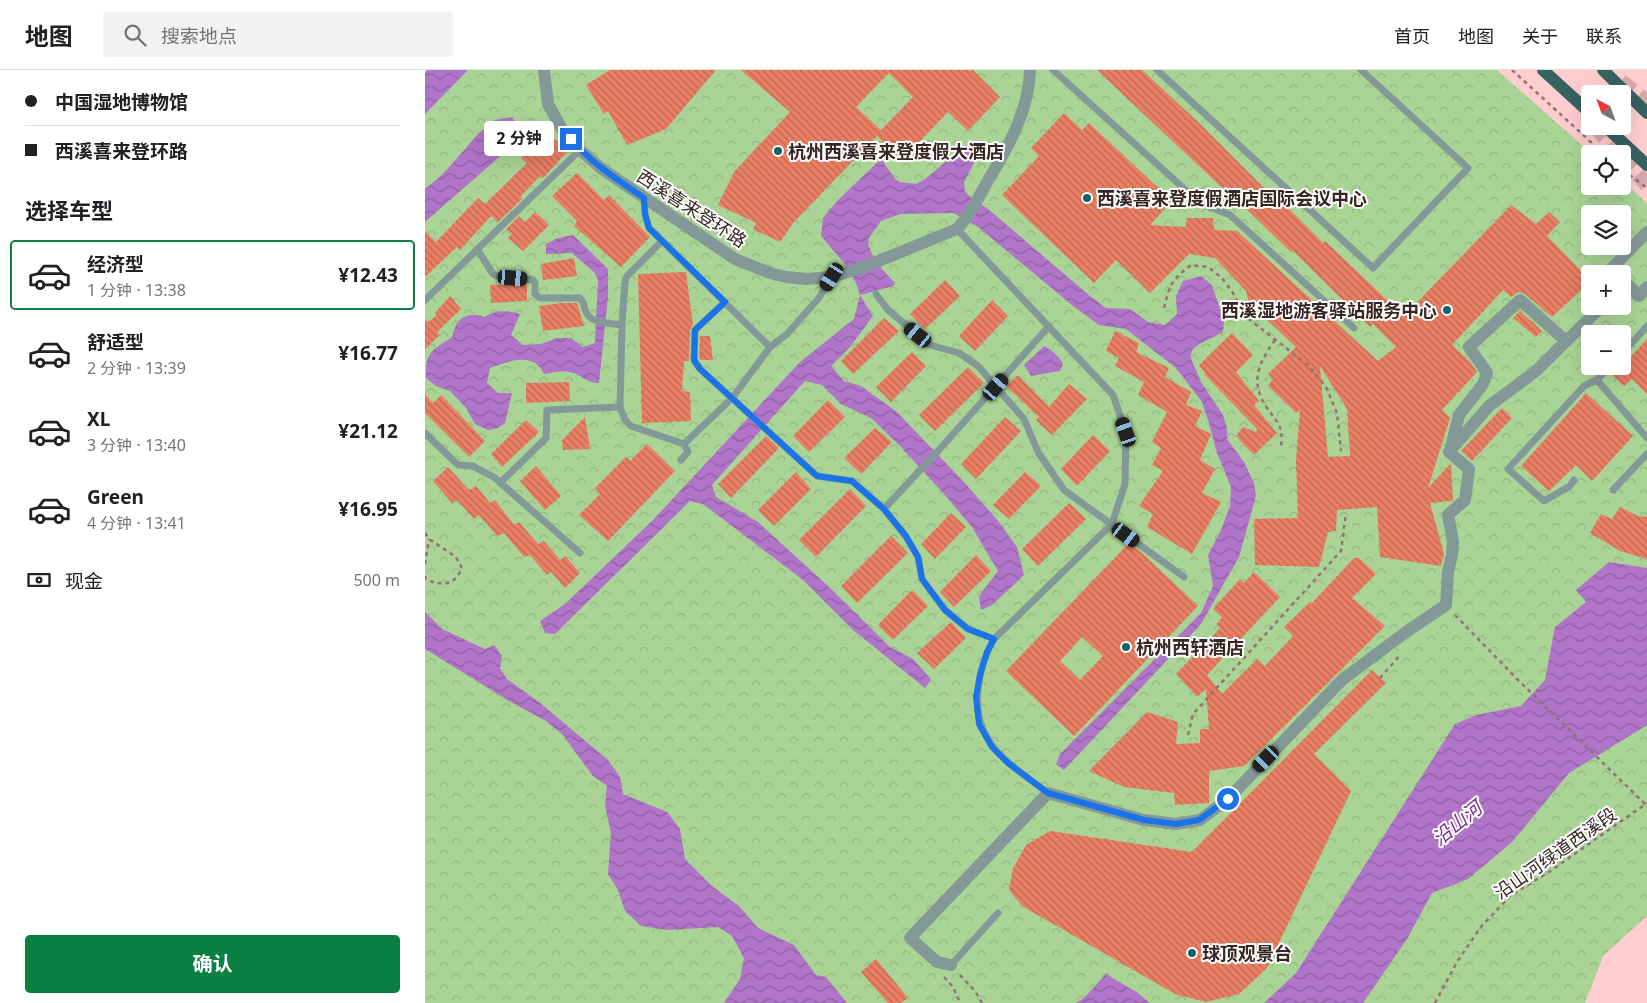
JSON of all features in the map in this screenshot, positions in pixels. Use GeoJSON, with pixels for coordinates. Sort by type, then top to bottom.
{"type":"FeatureCollection","features":[{"type":"Feature","properties":{"kind":"main road"},"geometry":{"type":"LineString","coordinates":[[1543,70],[1581,105]]}},
{"type":"Feature","properties":{"kind":"main road"},"geometry":{"type":"LineString","coordinates":[[1603,70],[1647,113]]}},
{"type":"Feature","properties":{"kind":"main road"},"geometry":{"type":"LineString","coordinates":[[1615,135],[1647,165]]}},
{"type":"Feature","properties":{"kind":"street","name":"西溪喜来登环路"},"geometry":{"type":"LineString","coordinates":[[544,70],[548,104],[562,129],[580,150],[602,169],[735,259],[786,277],[806,279],[832,277],[864,267],[959,226]]}},
{"type":"Feature","properties":{"kind":"street"},"geometry":{"type":"LineString","coordinates":[[959,226],[1006,150],[1020,118],[1029,84],[1030,70]]}},
{"type":"Feature","properties":{"kind":"street"},"geometry":{"type":"LineString","coordinates":[[1615,265],[1647,232]]}},
{"type":"Feature","properties":{"kind":"street"},"geometry":{"type":"LineString","coordinates":[[1631,290],[1639,296],[1647,287]]}},
{"type":"Feature","properties":{"kind":"street"},"geometry":{"type":"LineString","coordinates":[[1449,452],[1459,415],[1483,384],[1487,373],[1469,347],[1520,300],[1566,341]]}},
{"type":"Feature","properties":{"kind":"street"},"geometry":{"type":"LineString","coordinates":[[1449,452],[1489,406],[1536,371],[1593,315]]}},
{"type":"Feature","properties":{"kind":"street"},"geometry":{"type":"LineString","coordinates":[[951,965],[939,968],[910,938],[1048,793],[1144,820],[1176,824],[1199,820],[1228,799],[1342,680],[1446,605],[1449,572],[1453,555],[1453,541],[1448,515],[1465,500],[1469,469],[1449,452]]}},
{"type":"Feature","properties":{"kind":"lane"},"geometry":{"type":"LineString","coordinates":[[1053,70],[1200,203],[1230,215],[1353,328]]}},
{"type":"Feature","properties":{"kind":"lane"},"geometry":{"type":"LineString","coordinates":[[1157,70],[1373,268],[1467,168],[1361,70]]}},
{"type":"Feature","properties":{"kind":"lane"},"geometry":{"type":"LineString","coordinates":[[425,300],[580,150]]}},
{"type":"Feature","properties":{"kind":"lane"},"geometry":{"type":"LineString","coordinates":[[644,198],[645,214],[649,228],[770,347]]}},
{"type":"Feature","properties":{"kind":"lane"},"geometry":{"type":"LineString","coordinates":[[959,226],[1113,395],[1126,432],[1125,484],[1112,524],[994,639],[987,652],[980,675],[976,697],[979,724],[992,747],[1008,763],[1048,793]]}},
{"type":"Feature","properties":{"kind":"lane"},"geometry":{"type":"LineString","coordinates":[[662,241],[625,280],[620,407],[625,420],[631,426],[685,444]]}},
{"type":"Feature","properties":{"kind":"lane"},"geometry":{"type":"LineString","coordinates":[[477,249],[493,274],[533,280],[535,283],[535,294],[540,298],[579,298],[582,300],[587,316],[592,320],[622,325]]}},
{"type":"Feature","properties":{"kind":"lane"},"geometry":{"type":"LineString","coordinates":[[685,444],[733,397],[770,347],[793,327],[818,299],[832,277]]}},
{"type":"Feature","properties":{"kind":"lane"},"geometry":{"type":"LineString","coordinates":[[876,294],[888,310],[930,345],[959,354],[978,366],[1025,419],[1038,452],[1064,490],[1184,578]]}},
{"type":"Feature","properties":{"kind":"lane"},"geometry":{"type":"LineString","coordinates":[[725,302],[695,330],[694,360],[700,369],[733,397],[817,476],[852,481],[884,509],[918,557],[922,579],[945,610],[968,629],[994,639]]}},
{"type":"Feature","properties":{"kind":"lane"},"geometry":{"type":"LineString","coordinates":[[884,509],[1049,326]]}},
{"type":"Feature","properties":{"kind":"lane"},"geometry":{"type":"LineString","coordinates":[[1631,344],[1647,326]]}},
{"type":"Feature","properties":{"kind":"lane"},"geometry":{"type":"LineString","coordinates":[[1574,480],[1569,486],[1545,501],[1507,469],[1584,386],[1597,380],[1602,375]]}},
{"type":"Feature","properties":{"kind":"lane"},"geometry":{"type":"LineString","coordinates":[[1597,380],[1647,438]]}},
{"type":"Feature","properties":{"kind":"lane"},"geometry":{"type":"LineString","coordinates":[[500,483],[546,438],[547,410],[620,407]]}},
{"type":"Feature","properties":{"kind":"lane"},"geometry":{"type":"LineString","coordinates":[[425,433],[458,465],[473,466],[500,483],[580,553]]}},
{"type":"Feature","properties":{"kind":"lane"},"geometry":{"type":"LineString","coordinates":[[681,460],[688,452],[685,444]]}},
{"type":"Feature","properties":{"kind":"lane"},"geometry":{"type":"LineString","coordinates":[[1613,490],[1647,454]]}},
{"type":"Feature","properties":{"kind":"lane"},"geometry":{"type":"LineString","coordinates":[[951,965],[998,914]]}},
{"type":"Feature","properties":{"kind":"path"},"geometry":{"type":"LineString","coordinates":[[1512,70],[1594,145]]}},
{"type":"Feature","properties":{"kind":"path"},"geometry":{"type":"LineString","coordinates":[[1631,176],[1647,188]]}},
{"type":"Feature","properties":{"kind":"path"},"geometry":{"type":"LineString","coordinates":[[1164,308],[1168,290],[1178,275],[1191,265],[1208,267],[1222,278],[1233,293],[1245,316],[1309,366],[1326,387],[1337,413],[1341,451]]}},
{"type":"Feature","properties":{"kind":"path"},"geometry":{"type":"LineString","coordinates":[[1275,340],[1262,357],[1257,372],[1259,389],[1266,407],[1277,419],[1282,432],[1281,447]]}},
{"type":"Feature","properties":{"kind":"path"},"geometry":{"type":"LineString","coordinates":[[1188,735],[1193,714],[1341,551],[1346,513]]}},
{"type":"Feature","properties":{"kind":"path"},"geometry":{"type":"LineString","coordinates":[[425,533],[429,539],[456,557],[462,568],[457,578],[448,583],[437,584],[426,580],[425,576]]}},
{"type":"Feature","properties":{"kind":"path"},"geometry":{"type":"LineString","coordinates":[[425,564],[429,539]]}},
{"type":"Feature","properties":{"kind":"path"},"geometry":{"type":"LineString","coordinates":[[1446,605],[1515,677],[1646,804]]}},
{"type":"Feature","properties":{"kind":"path","name":"沿山河绿道西溪段"},"geometry":{"type":"LineString","coordinates":[[1435,1003],[1457,962],[1480,928],[1510,896],[1549,872],[1646,804]]}},
{"type":"Feature","properties":{"kind":"path"},"geometry":{"type":"LineString","coordinates":[[951,965],[975,991],[982,1003]]}},
{"type":"Feature","properties":{"kind":"path"},"geometry":{"type":"LineString","coordinates":[[939,968],[953,987],[960,1003]]}},
{"type":"Feature","properties":{"kind":"green space"},"geometry":{"type":"Polygon","coordinates":[[[425,70],[1497,70],[1582,145],[1581,195],[1631,195],[1631,188],[1647,203],[1647,916],[1603,956],[1585,1003],[425,1003],[425,70]]]}},
{"type":"Feature","properties":{"kind":"water"},"geometry":{"type":"Polygon","coordinates":[[[428,70],[468,70],[425,114],[425,73],[428,70]]]}},
{"type":"Feature","properties":{"kind":"water"},"geometry":{"type":"Polygon","coordinates":[[[512,117],[520,130],[514,144],[425,222],[425,189],[443,174],[479,133],[495,120],[512,117]]]}},
{"type":"Feature","properties":{"kind":"water"},"geometry":{"type":"Polygon","coordinates":[[[971,141],[976,141],[980,145],[980,151],[964,182],[965,191],[968,195],[988,209],[1106,308],[1130,309],[1148,322],[1165,325],[1177,314],[1176,296],[1183,281],[1201,276],[1212,285],[1224,321],[1223,332],[1198,345],[1193,349],[1190,356],[1201,382],[1223,415],[1227,428],[1227,439],[1244,462],[1254,483],[1256,496],[1239,557],[1201,624],[1064,770],[1056,764],[1060,754],[1201,613],[1213,586],[1208,555],[1221,530],[1230,506],[1231,487],[1217,453],[1202,402],[1176,368],[1126,329],[1099,325],[1073,306],[978,227],[954,213],[900,214],[881,221],[869,238],[868,244],[882,269],[895,283],[894,286],[860,295],[856,283],[844,263],[821,236],[823,218],[838,200],[881,159],[896,180],[916,184],[925,179],[971,141]]]}},
{"type":"Feature","properties":{"kind":"water"},"geometry":{"type":"Polygon","coordinates":[[[573,235],[608,269],[608,297],[599,383],[590,382],[566,371],[544,374],[540,367],[528,360],[505,363],[490,368],[487,383],[498,393],[512,393],[505,423],[498,428],[488,430],[475,424],[466,408],[450,391],[436,386],[426,378],[427,362],[431,353],[452,337],[456,325],[462,318],[472,315],[484,317],[501,311],[520,314],[511,335],[523,345],[541,344],[557,338],[571,338],[583,347],[595,343],[598,280],[595,273],[572,253],[546,254],[546,244],[558,238],[573,235]]]}},
{"type":"Feature","properties":{"kind":"water"},"geometry":{"type":"Polygon","coordinates":[[[860,295],[873,316],[850,347],[831,366],[844,381],[861,386],[897,412],[963,481],[999,522],[1017,547],[1024,575],[992,605],[981,610],[979,596],[998,571],[972,527],[900,446],[871,418],[841,404],[822,385],[805,381],[712,485],[716,497],[758,522],[828,586],[890,647],[913,659],[931,679],[925,688],[853,630],[803,580],[703,504],[690,501],[555,634],[545,633],[540,621],[565,604],[653,520],[800,362],[854,319],[860,295]]]}},
{"type":"Feature","properties":{"kind":"water"},"geometry":{"type":"Polygon","coordinates":[[[1044,346],[1055,354],[1063,364],[1060,371],[1031,376],[1024,365],[1044,346]]]}},
{"type":"Feature","properties":{"kind":"water","name":"沿山河"},"geometry":{"type":"Polygon","coordinates":[[[1609,562],[1647,568],[1647,725],[1569,773],[1512,842],[1468,879],[1432,893],[1407,939],[1363,1003],[1264,1003],[1296,973],[1455,724],[1476,715],[1521,706],[1545,680],[1555,627],[1586,602],[1576,590],[1609,562]]]}},
{"type":"Feature","properties":{"kind":"water"},"geometry":{"type":"Polygon","coordinates":[[[425,612],[442,629],[485,649],[494,645],[502,656],[500,668],[507,679],[539,702],[608,760],[620,777],[623,794],[667,812],[680,829],[685,859],[713,887],[739,906],[758,928],[794,945],[816,975],[826,977],[847,1003],[724,1003],[740,979],[744,958],[732,936],[718,927],[668,930],[641,926],[625,911],[618,890],[608,874],[611,833],[605,806],[607,786],[592,775],[563,735],[546,721],[509,701],[425,649],[425,612]]]}},
{"type":"Feature","properties":{"kind":"water"},"geometry":{"type":"Polygon","coordinates":[[[1106,974],[1138,993],[1150,1003],[1076,1003],[1084,998],[1106,974]]]}},
{"type":"Feature","properties":{"kind":"building"},"geometry":{"type":"Polygon","coordinates":[[[610,70],[716,70],[666,129],[627,145],[608,111],[604,114],[586,85],[610,70]]]}},
{"type":"Feature","properties":{"kind":"building","name":"杭州西溪喜来登度假大酒店"},"geometry":{"type":"Polygon","coordinates":[[[741,70],[973,70],[1000,97],[968,131],[948,112],[902,160],[877,136],[794,222],[780,242],[753,229],[756,223],[718,205],[734,172],[790,112],[741,70]],[[889,73],[856,107],[881,130],[913,97],[889,73]]]}},
{"type":"Feature","properties":{"kind":"building"},"geometry":{"type":"Polygon","coordinates":[[[1097,70],[1142,70],[1198,122],[1265,189],[1267,187],[1323,243],[1325,241],[1404,316],[1511,205],[1536,224],[1549,212],[1560,222],[1547,236],[1581,271],[1581,290],[1552,317],[1525,294],[1518,292],[1511,297],[1503,290],[1452,345],[1470,362],[1477,372],[1442,410],[1450,418],[1428,488],[1450,464],[1453,500],[1430,503],[1444,554],[1441,566],[1380,557],[1377,507],[1337,510],[1336,531],[1328,532],[1319,567],[1255,565],[1254,519],[1298,518],[1296,459],[1300,410],[1296,413],[1268,386],[1273,379],[1268,374],[1296,347],[1249,303],[1246,291],[1215,258],[1189,254],[1150,293],[1116,260],[1094,283],[1002,195],[1039,156],[1031,148],[1064,113],[1082,130],[1089,123],[1172,201],[1150,225],[1185,227],[1187,218],[1213,218],[1214,230],[1237,231],[1378,361],[1396,347],[1373,324],[1370,327],[1293,251],[1291,252],[1097,70]],[[1320,366],[1328,457],[1350,456],[1347,409],[1320,366]]]}},
{"type":"Feature","properties":{"kind":"building"},"geometry":{"type":"Polygon","coordinates":[[[546,130],[567,152],[543,178],[540,176],[520,197],[522,199],[498,222],[491,216],[460,250],[457,247],[425,277],[425,231],[436,242],[478,198],[485,204],[527,163],[521,158],[546,130]]]}},
{"type":"Feature","properties":{"kind":"building"},"geometry":{"type":"Polygon","coordinates":[[[577,173],[604,200],[609,195],[650,237],[621,267],[574,226],[577,221],[552,196],[577,173]]]}},
{"type":"Feature","properties":{"kind":"building"},"geometry":{"type":"Polygon","coordinates":[[[535,212],[549,225],[523,251],[508,238],[512,234],[506,229],[519,216],[525,222],[535,212]]]}},
{"type":"Feature","properties":{"kind":"building"},"geometry":{"type":"Polygon","coordinates":[[[574,258],[577,276],[543,280],[541,264],[574,258]]]}},
{"type":"Feature","properties":{"kind":"building"},"geometry":{"type":"Polygon","coordinates":[[[686,272],[693,325],[690,330],[689,361],[684,361],[682,391],[690,392],[691,421],[642,423],[638,274],[686,272]]]}},
{"type":"Feature","properties":{"kind":"building"},"geometry":{"type":"Polygon","coordinates":[[[945,280],[960,296],[925,329],[910,314],[945,280]]]}},
{"type":"Feature","properties":{"kind":"building"},"geometry":{"type":"Polygon","coordinates":[[[490,285],[527,285],[527,301],[491,303],[490,285]]]}},
{"type":"Feature","properties":{"kind":"building"},"geometry":{"type":"Polygon","coordinates":[[[450,296],[461,309],[437,332],[440,335],[425,349],[425,319],[428,322],[437,315],[435,313],[450,296]]]}},
{"type":"Feature","properties":{"kind":"building"},"geometry":{"type":"Polygon","coordinates":[[[992,300],[1008,316],[975,351],[959,336],[992,300]]]}},
{"type":"Feature","properties":{"kind":"building"},"geometry":{"type":"Polygon","coordinates":[[[577,303],[584,326],[543,331],[539,306],[577,303]]]}},
{"type":"Feature","properties":{"kind":"building"},"geometry":{"type":"Polygon","coordinates":[[[1520,311],[1542,331],[1536,337],[1513,318],[1520,311]]]}},
{"type":"Feature","properties":{"kind":"building"},"geometry":{"type":"Polygon","coordinates":[[[884,318],[899,331],[853,374],[841,361],[884,318]]]}},
{"type":"Feature","properties":{"kind":"building"},"geometry":{"type":"Polygon","coordinates":[[[1115,331],[1139,343],[1136,352],[1169,368],[1165,377],[1191,392],[1186,405],[1202,411],[1195,426],[1211,434],[1200,460],[1215,469],[1202,493],[1221,502],[1192,554],[1147,527],[1153,514],[1139,506],[1163,471],[1152,465],[1161,448],[1152,442],[1167,412],[1138,395],[1144,382],[1115,366],[1119,358],[1106,351],[1115,331]]]}},
{"type":"Feature","properties":{"kind":"building"},"geometry":{"type":"Polygon","coordinates":[[[1232,333],[1253,355],[1236,372],[1259,401],[1254,405],[1277,433],[1254,455],[1236,436],[1243,427],[1256,432],[1257,429],[1204,374],[1199,365],[1232,333]]]}},
{"type":"Feature","properties":{"kind":"building"},"geometry":{"type":"Polygon","coordinates":[[[700,336],[710,336],[713,360],[701,360],[699,358],[700,336]]]}},
{"type":"Feature","properties":{"kind":"building"},"geometry":{"type":"Polygon","coordinates":[[[1647,339],[1647,394],[1632,379],[1624,386],[1613,376],[1631,375],[1631,356],[1647,339]]]}},
{"type":"Feature","properties":{"kind":"building"},"geometry":{"type":"Polygon","coordinates":[[[912,352],[926,366],[891,402],[876,387],[912,352]]]}},
{"type":"Feature","properties":{"kind":"building"},"geometry":{"type":"Polygon","coordinates":[[[968,367],[984,383],[935,431],[919,415],[968,367]]]}},
{"type":"Feature","properties":{"kind":"building"},"geometry":{"type":"Polygon","coordinates":[[[1018,375],[1049,407],[1069,384],[1087,399],[1052,435],[1036,420],[1039,417],[1006,386],[1018,375]]]}},
{"type":"Feature","properties":{"kind":"building"},"geometry":{"type":"Polygon","coordinates":[[[569,382],[570,401],[526,403],[526,383],[569,382]]]}},
{"type":"Feature","properties":{"kind":"building"},"geometry":{"type":"Polygon","coordinates":[[[1586,393],[1633,436],[1592,481],[1576,465],[1549,491],[1521,466],[1586,393]]]}},
{"type":"Feature","properties":{"kind":"building"},"geometry":{"type":"Polygon","coordinates":[[[425,394],[433,403],[441,395],[485,441],[469,457],[425,413],[425,394]]]}},
{"type":"Feature","properties":{"kind":"building"},"geometry":{"type":"Polygon","coordinates":[[[828,400],[845,417],[809,452],[793,436],[828,400]]]}},
{"type":"Feature","properties":{"kind":"building"},"geometry":{"type":"Polygon","coordinates":[[[1502,408],[1512,418],[1472,461],[1461,451],[1502,408]]]}},
{"type":"Feature","properties":{"kind":"building"},"geometry":{"type":"Polygon","coordinates":[[[585,417],[590,449],[563,450],[562,440],[585,417]]]}},
{"type":"Feature","properties":{"kind":"building"},"geometry":{"type":"Polygon","coordinates":[[[1005,417],[1021,431],[976,479],[961,464],[1005,417]]]}},
{"type":"Feature","properties":{"kind":"building"},"geometry":{"type":"Polygon","coordinates":[[[526,420],[539,432],[502,467],[491,454],[526,420]]]}},
{"type":"Feature","properties":{"kind":"building"},"geometry":{"type":"Polygon","coordinates":[[[875,428],[892,442],[861,474],[844,458],[875,428]]]}},
{"type":"Feature","properties":{"kind":"building"},"geometry":{"type":"Polygon","coordinates":[[[1093,435],[1110,451],[1077,486],[1061,469],[1093,435]]]}},
{"type":"Feature","properties":{"kind":"building"},"geometry":{"type":"Polygon","coordinates":[[[766,436],[779,448],[731,498],[718,484],[766,436]]]}},
{"type":"Feature","properties":{"kind":"building"},"geometry":{"type":"Polygon","coordinates":[[[647,444],[675,471],[608,541],[579,515],[600,494],[595,488],[626,457],[630,461],[647,444]]]}},
{"type":"Feature","properties":{"kind":"building"},"geometry":{"type":"Polygon","coordinates":[[[536,466],[561,496],[545,510],[520,481],[536,466]]]}},
{"type":"Feature","properties":{"kind":"building"},"geometry":{"type":"Polygon","coordinates":[[[448,467],[469,490],[476,486],[490,503],[495,500],[514,525],[519,522],[538,544],[544,541],[560,560],[565,556],[580,573],[565,588],[551,572],[547,575],[530,555],[524,557],[504,533],[497,536],[479,515],[474,519],[457,500],[452,503],[433,481],[448,467]]]}},
{"type":"Feature","properties":{"kind":"building"},"geometry":{"type":"Polygon","coordinates":[[[796,472],[811,489],[774,526],[758,510],[796,472]]]}},
{"type":"Feature","properties":{"kind":"building"},"geometry":{"type":"Polygon","coordinates":[[[1025,472],[1041,486],[1009,519],[993,505],[1025,472]]]}},
{"type":"Feature","properties":{"kind":"building"},"geometry":{"type":"Polygon","coordinates":[[[850,489],[866,506],[816,557],[799,540],[850,489]]]}},
{"type":"Feature","properties":{"kind":"building"},"geometry":{"type":"Polygon","coordinates":[[[1069,503],[1086,519],[1038,566],[1022,549],[1069,503]]]}},
{"type":"Feature","properties":{"kind":"building"},"geometry":{"type":"Polygon","coordinates":[[[1620,507],[1638,516],[1647,517],[1647,559],[1620,551],[1590,533],[1601,514],[1612,519],[1620,507]]]}},
{"type":"Feature","properties":{"kind":"building"},"geometry":{"type":"Polygon","coordinates":[[[951,513],[966,527],[935,559],[921,544],[951,513]]]}},
{"type":"Feature","properties":{"kind":"building"},"geometry":{"type":"Polygon","coordinates":[[[891,536],[908,553],[857,603],[841,586],[891,536]]]}},
{"type":"Feature","properties":{"kind":"building","name":"杭州西轩酒店"},"geometry":{"type":"Polygon","coordinates":[[[1129,543],[1198,606],[1074,736],[1006,671],[1129,543]],[[1082,637],[1060,661],[1080,680],[1103,656],[1082,637]]]}},
{"type":"Feature","properties":{"kind":"building"},"geometry":{"type":"Polygon","coordinates":[[[976,555],[991,571],[954,607],[940,592],[976,555]]]}},
{"type":"Feature","properties":{"kind":"building"},"geometry":{"type":"Polygon","coordinates":[[[1354,558],[1359,558],[1376,574],[1352,598],[1385,626],[1244,766],[1209,771],[1209,803],[1175,805],[1174,793],[1124,787],[1089,771],[1147,712],[1178,722],[1176,744],[1200,743],[1200,729],[1209,729],[1206,689],[1197,697],[1176,674],[1220,628],[1217,624],[1222,617],[1213,609],[1240,579],[1244,583],[1254,572],[1280,597],[1207,675],[1222,694],[1257,659],[1265,666],[1293,636],[1284,627],[1311,601],[1310,605],[1354,558]]]}},
{"type":"Feature","properties":{"kind":"building"},"geometry":{"type":"Polygon","coordinates":[[[912,590],[928,606],[893,640],[878,625],[912,590]]]}},
{"type":"Feature","properties":{"kind":"building"},"geometry":{"type":"Polygon","coordinates":[[[951,622],[966,638],[934,669],[917,653],[951,622]]]}},
{"type":"Feature","properties":{"kind":"building"},"geometry":{"type":"Polygon","coordinates":[[[1372,670],[1386,683],[1314,754],[1351,791],[1267,968],[1239,994],[1206,1002],[1175,994],[1022,906],[1009,890],[1013,868],[1026,845],[1050,831],[1192,852],[1372,670]]]}},
{"type":"Feature","properties":{"kind":"building"},"geometry":{"type":"Polygon","coordinates":[[[876,959],[908,998],[901,1003],[888,1003],[861,972],[876,959]]]}},
{"type":"Feature","properties":{"kind":"tunnel"},"geometry":{"type":"LineString","coordinates":[[1621,81],[1647,102]]}},
{"type":"Feature","properties":{"kind":"tunnel"},"geometry":{"type":"LineString","coordinates":[[1603,135],[1611,145]]}},
{"type":"Feature","properties":{"kind":"tunnel"},"geometry":{"type":"LineString","coordinates":[[1631,166],[1647,185]]}},
{"type":"Feature","properties":{"kind":"place","name":"杭州西溪喜来登度假大酒店"},"geometry":{"type":"Point","coordinates":[778,151]}},
{"type":"Feature","properties":{"kind":"place","name":"西溪喜来登度假酒店国际会议中心"},"geometry":{"type":"Point","coordinates":[1087,198]}},
{"type":"Feature","properties":{"kind":"place","name":"西溪湿地游客驿站服务中心"},"geometry":{"type":"Point","coordinates":[1447,310]}},
{"type":"Feature","properties":{"kind":"place","name":"杭州西轩酒店"},"geometry":{"type":"Point","coordinates":[1126,647]}},
{"type":"Feature","properties":{"kind":"place","name":"球顶观景台"},"geometry":{"type":"Point","coordinates":[1192,953]}},
{"type":"Feature","properties":{"kind":"route"},"geometry":{"type":"LineString","coordinates":[[571,139],[580,150],[602,169],[644,198],[645,214],[649,228],[725,302],[695,330],[694,360],[700,369],[817,476],[852,481],[884,509],[906,536],[918,557],[922,579],[945,610],[968,629],[994,639],[987,652],[976,697],[979,724],[992,747],[1008,763],[1048,793],[1144,820],[1176,824],[1199,820],[1228,799]]}}]}
